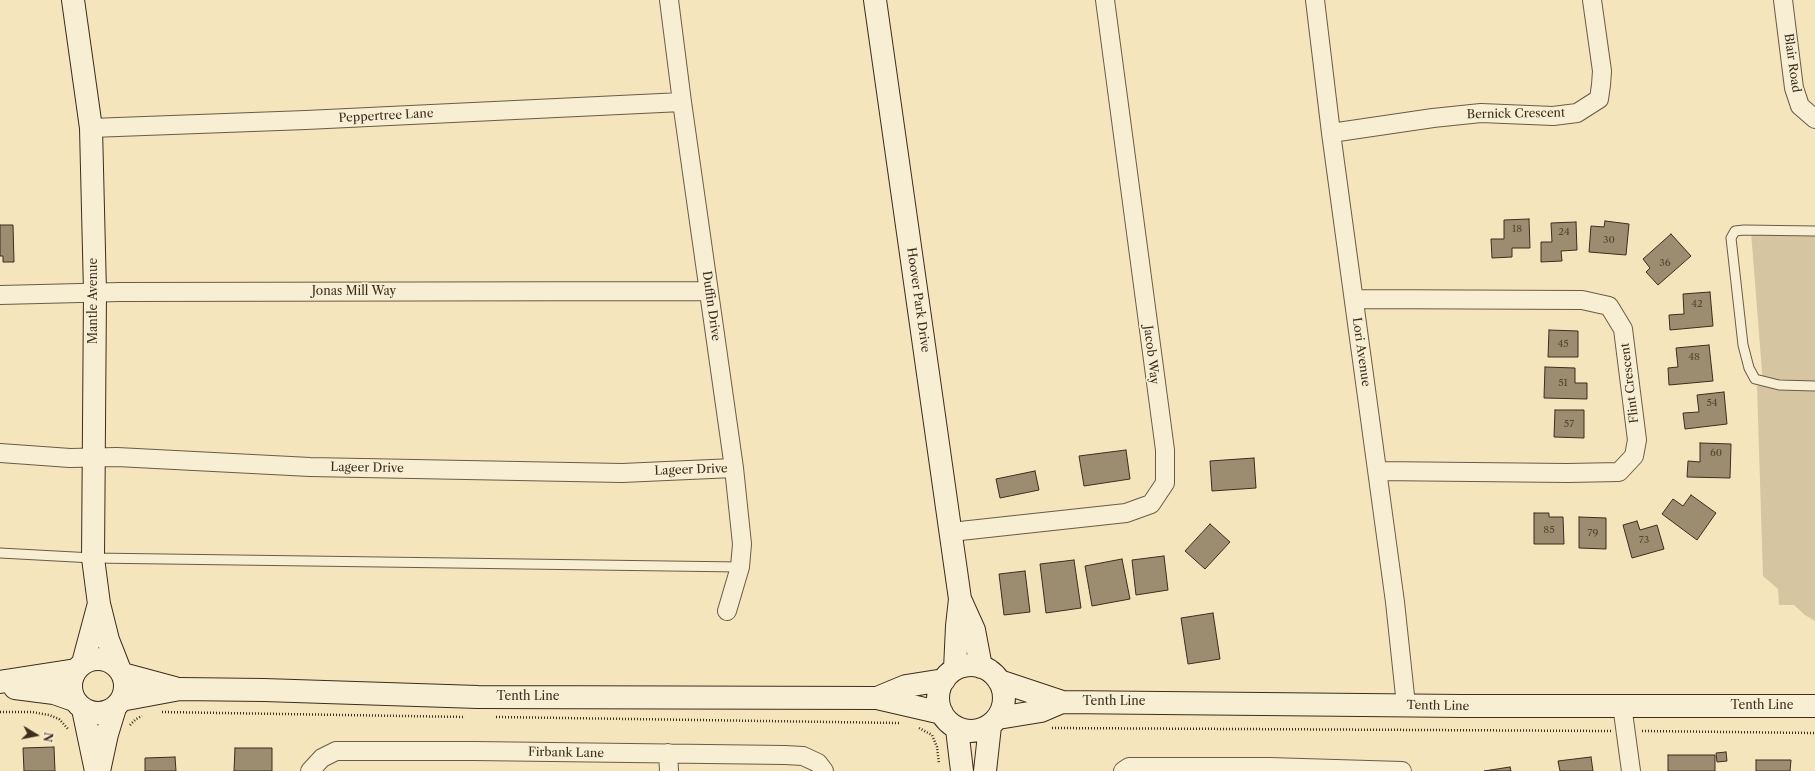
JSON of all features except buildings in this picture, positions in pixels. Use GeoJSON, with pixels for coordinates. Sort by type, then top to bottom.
{"type":"FeatureCollection","features":[{"type":"Feature","properties":{"kind":"street","name":"Mantle Avenue"},"geometry":{"type":"LineString","coordinates":[[73,0],[91,128],[95,292],[93,558],[99,604],[108,640],[121,671]]}},
{"type":"Feature","properties":{"kind":"street","name":"Duffin Drive"},"geometry":{"type":"LineString","coordinates":[[669,0],[708,291],[734,468],[742,544],[740,567],[727,612]]}},
{"type":"Feature","properties":{"kind":"street","name":"Hoover Park Drive"},"geometry":{"type":"LineString","coordinates":[[876,0],[960,599],[950,675]]}},
{"type":"Feature","properties":{"kind":"street","name":"Jacob Way"},"geometry":{"type":"LineString","coordinates":[[951,532],[1126,513],[1152,504],[1165,483],[1165,450],[1105,0]]}},
{"type":"Feature","properties":{"kind":"street","name":"Lori Avenue"},"geometry":{"type":"LineString","coordinates":[[1315,0],[1331,133],[1396,602],[1406,705]]}},
{"type":"Feature","properties":{"kind":"street","name":"Bernick Crescent"},"geometry":{"type":"LineString","coordinates":[[1331,133],[1433,118],[1481,113],[1553,116],[1577,113],[1599,99],[1602,85],[1602,71],[1592,0]]}},
{"type":"Feature","properties":{"kind":"street","name":"Blair Road"},"geometry":{"type":"LineString","coordinates":[[1784,0],[1794,88],[1800,106],[1815,119]]}},
{"type":"Feature","properties":{"kind":"street","name":"Peppertree Lane"},"geometry":{"type":"LineString","coordinates":[[91,128],[306,120],[682,102]]}},
{"type":"Feature","properties":{"kind":"street","name":"Jonas Mill Way"},"geometry":{"type":"LineString","coordinates":[[0,294],[95,292],[708,291]]}},
{"type":"Feature","properties":{"kind":"street","name":"Flint Crescent"},"geometry":{"type":"LineString","coordinates":[[1354,299],[1582,300],[1610,306],[1624,329],[1637,440],[1634,456],[1619,472],[1567,473],[1377,471]]}},
{"type":"Feature","properties":{"kind":"street","name":"Lageer Drive"},"geometry":{"type":"LineString","coordinates":[[0,453],[310,467],[622,473],[734,468]]}},
{"type":"Feature","properties":{"kind":"street","name":"Hoover Park Drive"},"geometry":{"type":"LineString","coordinates":[[960,599],[974,630],[981,667]]}},
{"type":"Feature","properties":{"kind":"street","name":"Mantle Avenue"},"geometry":{"type":"LineString","coordinates":[[79,667],[99,604]]}},
{"type":"Feature","properties":{"kind":"street"},"geometry":{"type":"LineString","coordinates":[[0,682],[79,667],[90,660],[106,660],[121,671],[125,682],[125,692],[118,704],[97,771]]}},
{"type":"Feature","properties":{"kind":"street"},"geometry":{"type":"LineString","coordinates":[[985,771],[994,722],[1003,709],[1003,690],[994,674],[981,667],[965,666],[950,675],[939,696],[942,713],[948,722],[957,728],[968,731],[980,730],[994,722]]}},
{"type":"Feature","properties":{"kind":"street"},"geometry":{"type":"LineString","coordinates":[[79,667],[71,685],[78,704],[97,771]]}},
{"type":"Feature","properties":{"kind":"street","name":"Tenth Line"},"geometry":{"type":"LineString","coordinates":[[121,671],[180,689]]}},
{"type":"Feature","properties":{"kind":"street","name":"Tenth Line"},"geometry":{"type":"LineString","coordinates":[[877,698],[906,686],[950,675]]}},
{"type":"Feature","properties":{"kind":"street","name":"Tenth Line"},"geometry":{"type":"LineString","coordinates":[[999,681],[1062,702],[1462,706],[1815,706]]}},
{"type":"Feature","properties":{"kind":"street"},"geometry":{"type":"LineString","coordinates":[[0,686],[54,693],[78,704],[90,712],[99,713],[118,704]]}},
{"type":"Feature","properties":{"kind":"street","name":"Tenth Line"},"geometry":{"type":"LineString","coordinates":[[118,704],[180,689],[264,690],[478,697],[877,698],[942,713]]}},
{"type":"Feature","properties":{"kind":"street","name":"Tenth Line"},"geometry":{"type":"LineString","coordinates":[[994,722],[1041,711],[1062,702]]}},
{"type":"Feature","properties":{"kind":"street"},"geometry":{"type":"LineString","coordinates":[[1622,705],[1631,771]]}},
{"type":"Feature","properties":{"kind":"street"},"geometry":{"type":"LineString","coordinates":[[957,728],[962,771]]}},
{"type":"Feature","properties":{"kind":"street","name":"Firbank Lane"},"geometry":{"type":"LineString","coordinates":[[310,771],[322,758],[336,751],[668,753],[803,756],[818,763],[824,771]]}},
{"type":"Feature","properties":{"kind":"street"},"geometry":{"type":"LineString","coordinates":[[668,753],[669,771]]}},
{"type":"Feature","properties":{"kind":"street"},"geometry":{"type":"LineString","coordinates":[[1123,771],[1129,767],[1402,771]]}},
{"type":"Feature","properties":{"kind":"lane"},"geometry":{"type":"LineString","coordinates":[[1815,231],[1744,230],[1736,231],[1731,238],[1743,344],[1749,368],[1755,378],[1779,385],[1815,386]]}},
{"type":"Feature","properties":{"kind":"lane"},"geometry":{"type":"LineString","coordinates":[[0,553],[93,558],[740,567]]}},
{"type":"Feature","properties":{"kind":"path"},"geometry":{"type":"LineString","coordinates":[[0,712],[32,712],[49,715],[59,720],[67,728],[72,740],[88,739]]}},
{"type":"Feature","properties":{"kind":"path"},"geometry":{"type":"LineString","coordinates":[[157,713],[473,717]]}},
{"type":"Feature","properties":{"kind":"path"},"geometry":{"type":"LineString","coordinates":[[126,729],[136,719],[147,714]]}},
{"type":"Feature","properties":{"kind":"path"},"geometry":{"type":"LineString","coordinates":[[489,717],[903,723]]}},
{"type":"Feature","properties":{"kind":"path"},"geometry":{"type":"LineString","coordinates":[[918,727],[932,735],[937,747],[939,764]]}},
{"type":"Feature","properties":{"kind":"path"},"geometry":{"type":"LineString","coordinates":[[1045,728],[1514,731],[1551,729],[1815,733]]}},
{"type":"Feature","properties":{"kind":"shaded area"},"geometry":{"type":"Polygon","coordinates":[[[1751,232],[1815,234],[1815,621],[1805,615],[1794,605],[1779,605],[1778,589],[1763,576],[1757,386],[1763,384],[1751,232]]]}}]}
